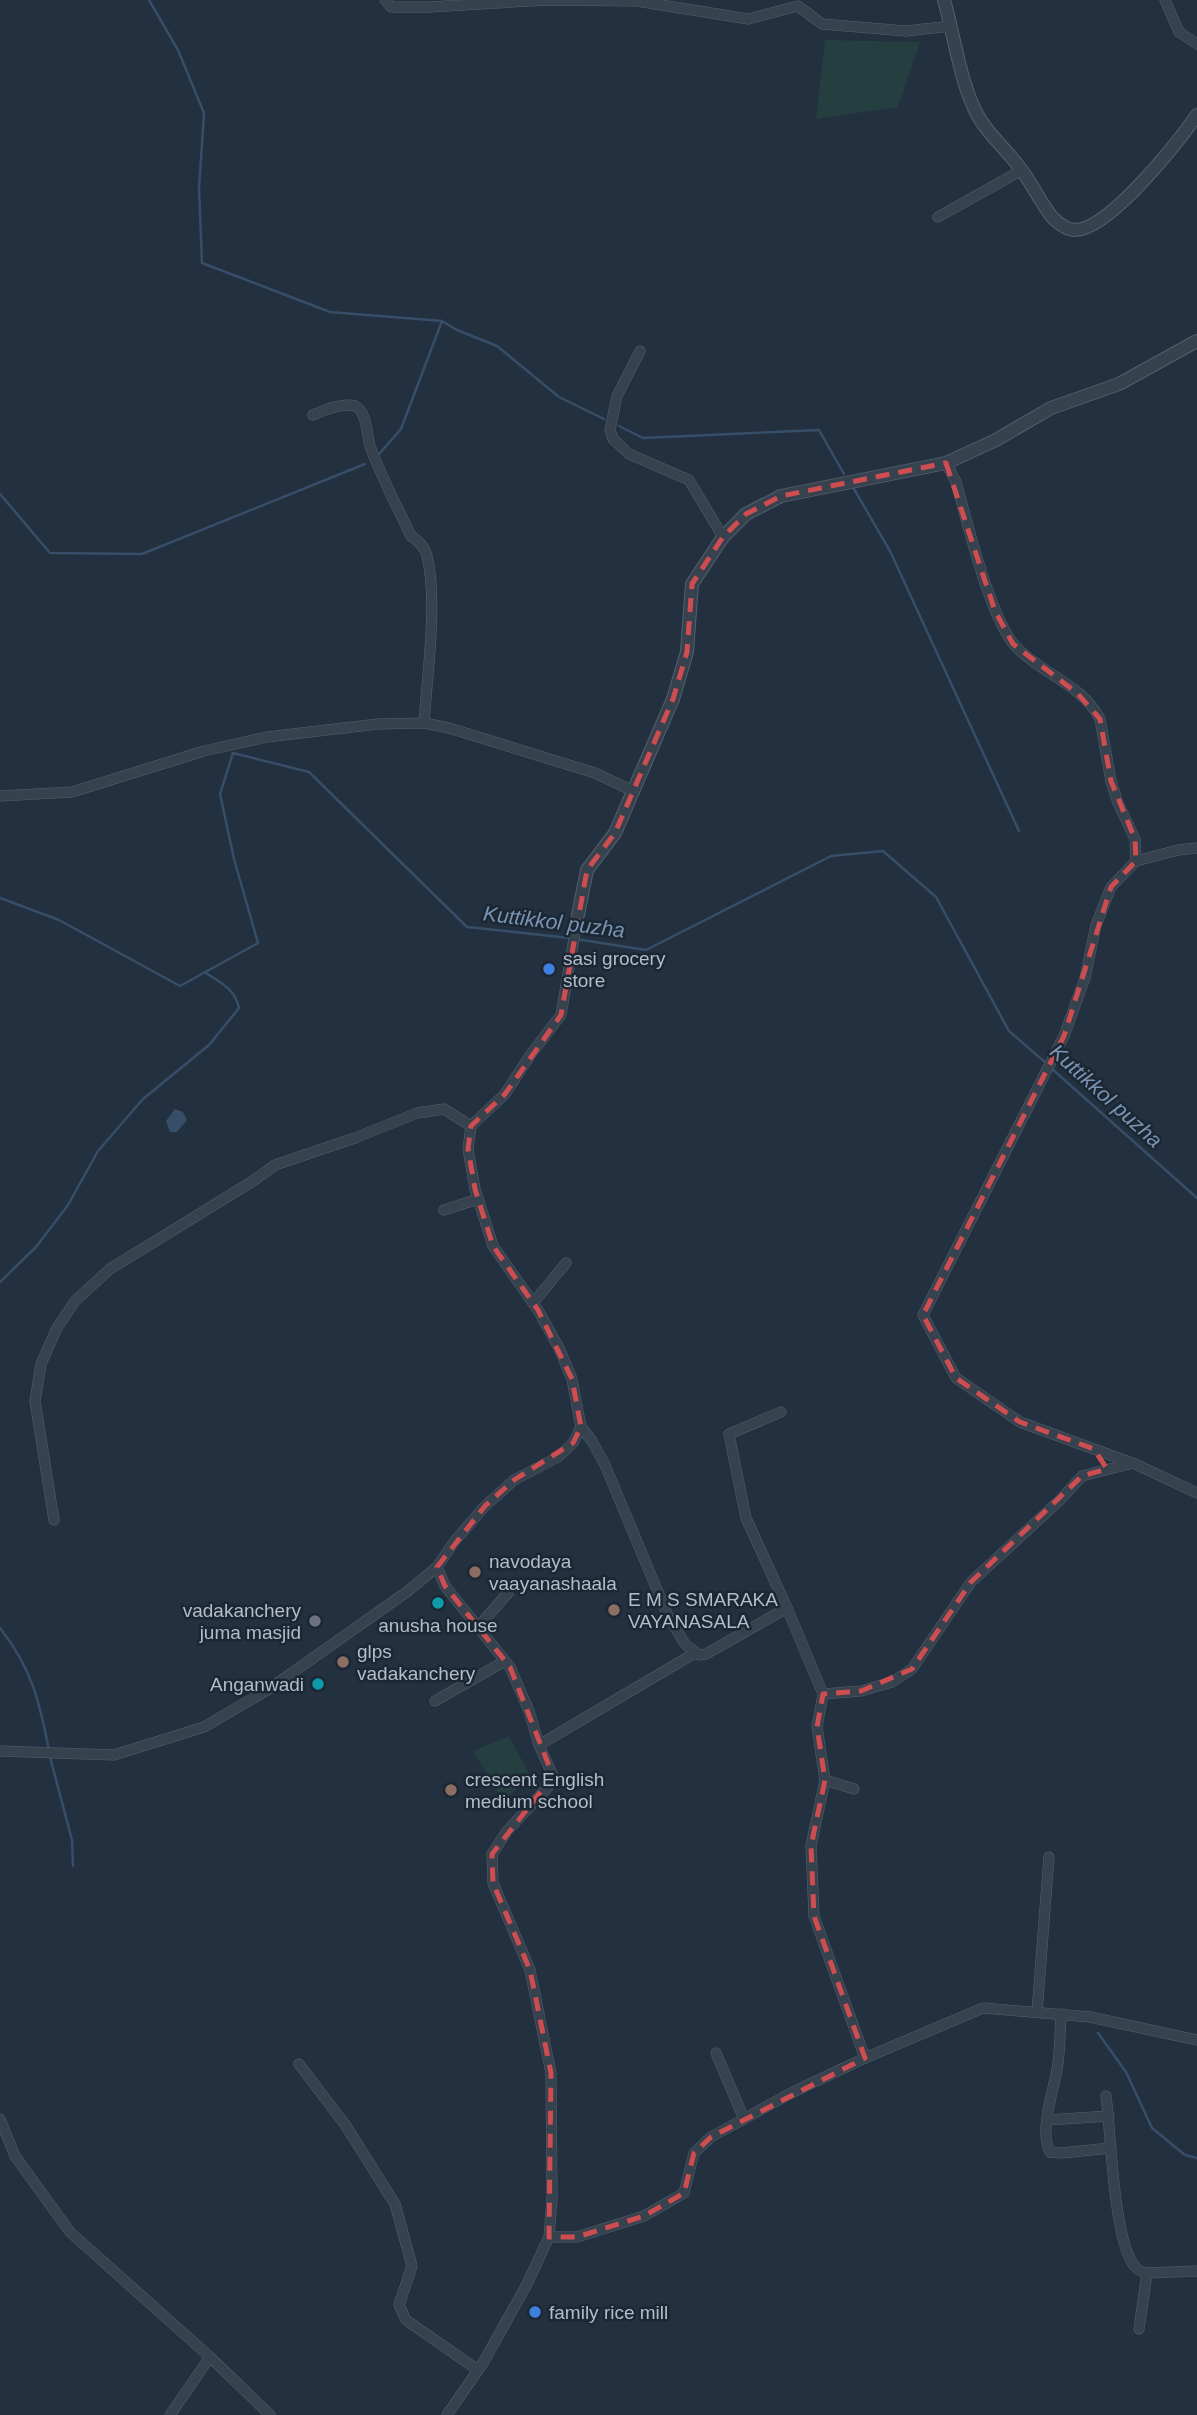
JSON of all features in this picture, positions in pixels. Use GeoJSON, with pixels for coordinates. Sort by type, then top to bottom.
{"type":"FeatureCollection","features":[{"type":"Feature","properties":{"kind":"street"},"geometry":{"type":"LineString","coordinates":[[386,0],[391,6],[430,8],[564,0],[637,1],[748,19],[798,6],[822,24],[905,31],[951,26]]}},
{"type":"Feature","properties":{"kind":"street"},"geometry":{"type":"LineString","coordinates":[[944,0],[964,78],[979,119],[1022,170],[1053,218],[1065,228],[1084,229],[1101,219],[1159,164],[1197,115]]}},
{"type":"Feature","properties":{"kind":"street"},"geometry":{"type":"LineString","coordinates":[[1165,0],[1179,32],[1197,44]]}},
{"type":"Feature","properties":{"kind":"street"},"geometry":{"type":"LineString","coordinates":[[938,217],[1022,170]]}},
{"type":"Feature","properties":{"kind":"street"},"geometry":{"type":"LineString","coordinates":[[788,1608],[706,1654],[699,1655],[685,1644],[668,1616],[605,1465],[581,1427],[572,1379],[559,1348],[533,1303],[494,1246],[478,1199],[468,1149],[471,1126],[505,1094],[561,1015],[587,870],[615,833],[673,699],[687,652],[692,584],[723,537],[746,514],[781,496],[946,463],[996,440],[1051,408],[1119,384],[1197,341]]}},
{"type":"Feature","properties":{"kind":"street"},"geometry":{"type":"LineString","coordinates":[[640,351],[617,396],[610,430],[613,439],[629,454],[689,480],[723,537]]}},
{"type":"Feature","properties":{"kind":"street"},"geometry":{"type":"LineString","coordinates":[[313,415],[344,406],[354,405],[360,410],[382,474],[411,536],[419,541],[427,554],[431,602],[424,723]]}},
{"type":"Feature","properties":{"kind":"street"},"geometry":{"type":"LineString","coordinates":[[946,463],[956,482],[995,611],[1013,644],[1032,662],[1053,673],[1096,710],[1111,781],[1135,839],[1136,860]]}},
{"type":"Feature","properties":{"kind":"street"},"geometry":{"type":"LineString","coordinates":[[0,796],[72,792],[204,751],[267,737],[379,724],[424,723],[449,728],[594,773],[633,790]]}},
{"type":"Feature","properties":{"kind":"street"},"geometry":{"type":"LineString","coordinates":[[1197,848],[1136,860],[1111,887],[1096,925],[1085,978],[1064,1036],[923,1315],[956,1378],[1020,1422],[1133,1463],[1197,1493]]}},
{"type":"Feature","properties":{"kind":"street"},"geometry":{"type":"LineString","coordinates":[[54,1520],[35,1401],[41,1364],[57,1328],[75,1300],[110,1269],[275,1165],[355,1138],[417,1113],[444,1109],[471,1126]]}},
{"type":"Feature","properties":{"kind":"street"},"geometry":{"type":"LineString","coordinates":[[444,1210],[478,1199]]}},
{"type":"Feature","properties":{"kind":"street"},"geometry":{"type":"LineString","coordinates":[[533,1303],[566,1264]]}},
{"type":"Feature","properties":{"kind":"street"},"geometry":{"type":"LineString","coordinates":[[781,1412],[729,1434],[746,1518],[824,1694],[817,1727],[825,1780],[811,1846],[814,1916],[865,2058]]}},
{"type":"Feature","properties":{"kind":"street"},"geometry":{"type":"LineString","coordinates":[[0,1751],[114,1755],[204,1727],[269,1689],[408,1591],[437,1567],[485,1506],[514,1480],[558,1457],[573,1443],[581,1427]]}},
{"type":"Feature","properties":{"kind":"street"},"geometry":{"type":"LineString","coordinates":[[1094,1449],[1107,1469]]}},
{"type":"Feature","properties":{"kind":"street"},"geometry":{"type":"LineString","coordinates":[[824,1694],[861,1691],[892,1682],[912,1669],[971,1582],[1060,1500],[1082,1476],[1133,1463]]}},
{"type":"Feature","properties":{"kind":"street"},"geometry":{"type":"LineString","coordinates":[[437,1567],[445,1586],[505,1661],[529,1711],[539,1745],[553,1776],[548,1787],[507,1831],[492,1854],[493,1883],[530,1970],[551,2073],[550,2237],[526,2286],[478,2370],[447,2415]]}},
{"type":"Feature","properties":{"kind":"street"},"geometry":{"type":"LineString","coordinates":[[478,1627],[508,1593]]}},
{"type":"Feature","properties":{"kind":"street"},"geometry":{"type":"LineString","coordinates":[[539,1745],[695,1653]]}},
{"type":"Feature","properties":{"kind":"street"},"geometry":{"type":"LineString","coordinates":[[435,1701],[505,1661]]}},
{"type":"Feature","properties":{"kind":"street"},"geometry":{"type":"LineString","coordinates":[[825,1780],[854,1789]]}},
{"type":"Feature","properties":{"kind":"street"},"geometry":{"type":"LineString","coordinates":[[1037,2012],[1049,1857]]}},
{"type":"Feature","properties":{"kind":"street"},"geometry":{"type":"LineString","coordinates":[[550,2237],[577,2237],[643,2216],[684,2193],[694,2153],[710,2137],[865,2058],[983,2008],[1090,2017],[1197,2040]]}},
{"type":"Feature","properties":{"kind":"street"},"geometry":{"type":"LineString","coordinates":[[1061,2014],[1046,2139],[1050,2152],[1110,2148]]}},
{"type":"Feature","properties":{"kind":"street"},"geometry":{"type":"LineString","coordinates":[[716,2053],[744,2119]]}},
{"type":"Feature","properties":{"kind":"street"},"geometry":{"type":"LineString","coordinates":[[299,2064],[346,2126],[395,2204],[412,2266],[398,2305],[406,2320],[478,2370]]}},
{"type":"Feature","properties":{"kind":"street"},"geometry":{"type":"LineString","coordinates":[[1106,2096],[1118,2211],[1131,2258],[1137,2269],[1147,2273],[1197,2271]]}},
{"type":"Feature","properties":{"kind":"street"},"geometry":{"type":"LineString","coordinates":[[1048,2120],[1109,2116]]}},
{"type":"Feature","properties":{"kind":"street"},"geometry":{"type":"LineString","coordinates":[[0,2119],[15,2156],[70,2232],[210,2357],[270,2415]]}},
{"type":"Feature","properties":{"kind":"street"},"geometry":{"type":"LineString","coordinates":[[1139,2329],[1147,2273]]}},
{"type":"Feature","properties":{"kind":"street"},"geometry":{"type":"LineString","coordinates":[[170,2415],[210,2357]]}},
{"type":"Feature","properties":{"kind":"highlighted area"},"geometry":{"type":"Polygon","coordinates":[[[946,463],[995,611],[1013,644],[1077,693],[1100,719],[1111,781],[1135,839],[1136,861],[1111,887],[1064,1036],[923,1315],[956,1378],[1020,1422],[1094,1449],[1107,1469],[1082,1476],[971,1582],[912,1669],[861,1691],[823,1694],[817,1727],[825,1780],[811,1846],[814,1916],[865,2058],[711,2137],[694,2153],[684,2193],[644,2216],[577,2237],[549,2237],[551,2073],[530,1970],[493,1883],[492,1854],[553,1776],[510,1667],[445,1586],[437,1567],[485,1506],[514,1480],[573,1443],[581,1427],[572,1379],[538,1310],[493,1246],[475,1189],[468,1149],[471,1126],[505,1094],[561,1015],[587,870],[615,833],[673,699],[687,652],[692,584],[723,537],[746,514],[781,496],[946,463]]]}},
{"type":"Feature","properties":{"kind":"green space"},"geometry":{"type":"Polygon","coordinates":[[[825,40],[920,42],[898,107],[816,119],[825,40]]]}},
{"type":"Feature","properties":{"kind":"green space"},"geometry":{"type":"Polygon","coordinates":[[[509,1736],[531,1777],[503,1801],[473,1751],[509,1736]]]}},
{"type":"Feature","properties":{"kind":"water"},"geometry":{"type":"Polygon","coordinates":[[[175,1109],[183,1112],[187,1120],[177,1132],[170,1132],[166,1121],[175,1109]]]}},
{"type":"Feature","properties":{"kind":"waterway"},"geometry":{"type":"LineString","coordinates":[[149,0],[178,50],[204,113],[199,188],[202,263],[330,312],[442,321]]}},
{"type":"Feature","properties":{"kind":"waterway"},"geometry":{"type":"LineString","coordinates":[[379,454],[401,429],[442,321],[497,346],[559,397],[604,419]]}},
{"type":"Feature","properties":{"kind":"waterway"},"geometry":{"type":"LineString","coordinates":[[619,426],[643,438],[819,430],[844,474]]}},
{"type":"Feature","properties":{"kind":"waterway"},"geometry":{"type":"LineString","coordinates":[[0,494],[50,553],[142,554],[365,464]]}},
{"type":"Feature","properties":{"kind":"waterway"},"geometry":{"type":"LineString","coordinates":[[854,489],[890,551],[1019,831]]}},
{"type":"Feature","properties":{"kind":"waterway","name":"Kuttikkol puzha"},"geometry":{"type":"LineString","coordinates":[[0,898],[59,920],[180,986],[258,943],[234,859],[220,794],[233,753],[309,772],[467,927],[570,938]]}},
{"type":"Feature","properties":{"kind":"waterway","name":"Kuttikkol puzha"},"geometry":{"type":"LineString","coordinates":[[576,939],[646,950],[831,856],[883,851],[936,897],[1009,1031],[1046,1063]]}},
{"type":"Feature","properties":{"kind":"waterway"},"geometry":{"type":"LineString","coordinates":[[0,1282],[36,1247],[68,1205],[98,1151],[143,1099],[209,1045],[239,1008],[231,991],[206,973]]}},
{"type":"Feature","properties":{"kind":"waterway","name":"Kuttikkol puzha"},"geometry":{"type":"LineString","coordinates":[[1051,1068],[1197,1198]]}},
{"type":"Feature","properties":{"kind":"waterway"},"geometry":{"type":"LineString","coordinates":[[0,1628],[27,1671],[42,1716],[49,1750]]}},
{"type":"Feature","properties":{"kind":"waterway"},"geometry":{"type":"LineString","coordinates":[[50,1757],[72,1840],[73,1866]]}},
{"type":"Feature","properties":{"kind":"waterway"},"geometry":{"type":"LineString","coordinates":[[1098,2033],[1126,2072],[1152,2128],[1185,2155],[1197,2158]]}},
{"type":"Feature","properties":{"kind":"place","name":"sasi grocery store"},"geometry":{"type":"Point","coordinates":[549,969]}},
{"type":"Feature","properties":{"kind":"place","name":"navodaya vaayanashaala"},"geometry":{"type":"Point","coordinates":[475,1572]}},
{"type":"Feature","properties":{"kind":"place","name":"anusha house"},"geometry":{"type":"Point","coordinates":[438,1603]}},
{"type":"Feature","properties":{"kind":"place","name":"E M S SMARAKA VAYANASALA"},"geometry":{"type":"Point","coordinates":[614,1610]}},
{"type":"Feature","properties":{"kind":"place","name":"vadakanchery juma masjid"},"geometry":{"type":"Point","coordinates":[315,1621]}},
{"type":"Feature","properties":{"kind":"place","name":"glps vadakanchery"},"geometry":{"type":"Point","coordinates":[343,1662]}},
{"type":"Feature","properties":{"kind":"place","name":"Anganwadi"},"geometry":{"type":"Point","coordinates":[318,1684]}},
{"type":"Feature","properties":{"kind":"place","name":"crescent English medium school"},"geometry":{"type":"Point","coordinates":[451,1790]}},
{"type":"Feature","properties":{"kind":"place","name":"family rice mill"},"geometry":{"type":"Point","coordinates":[535,2312]}}]}
